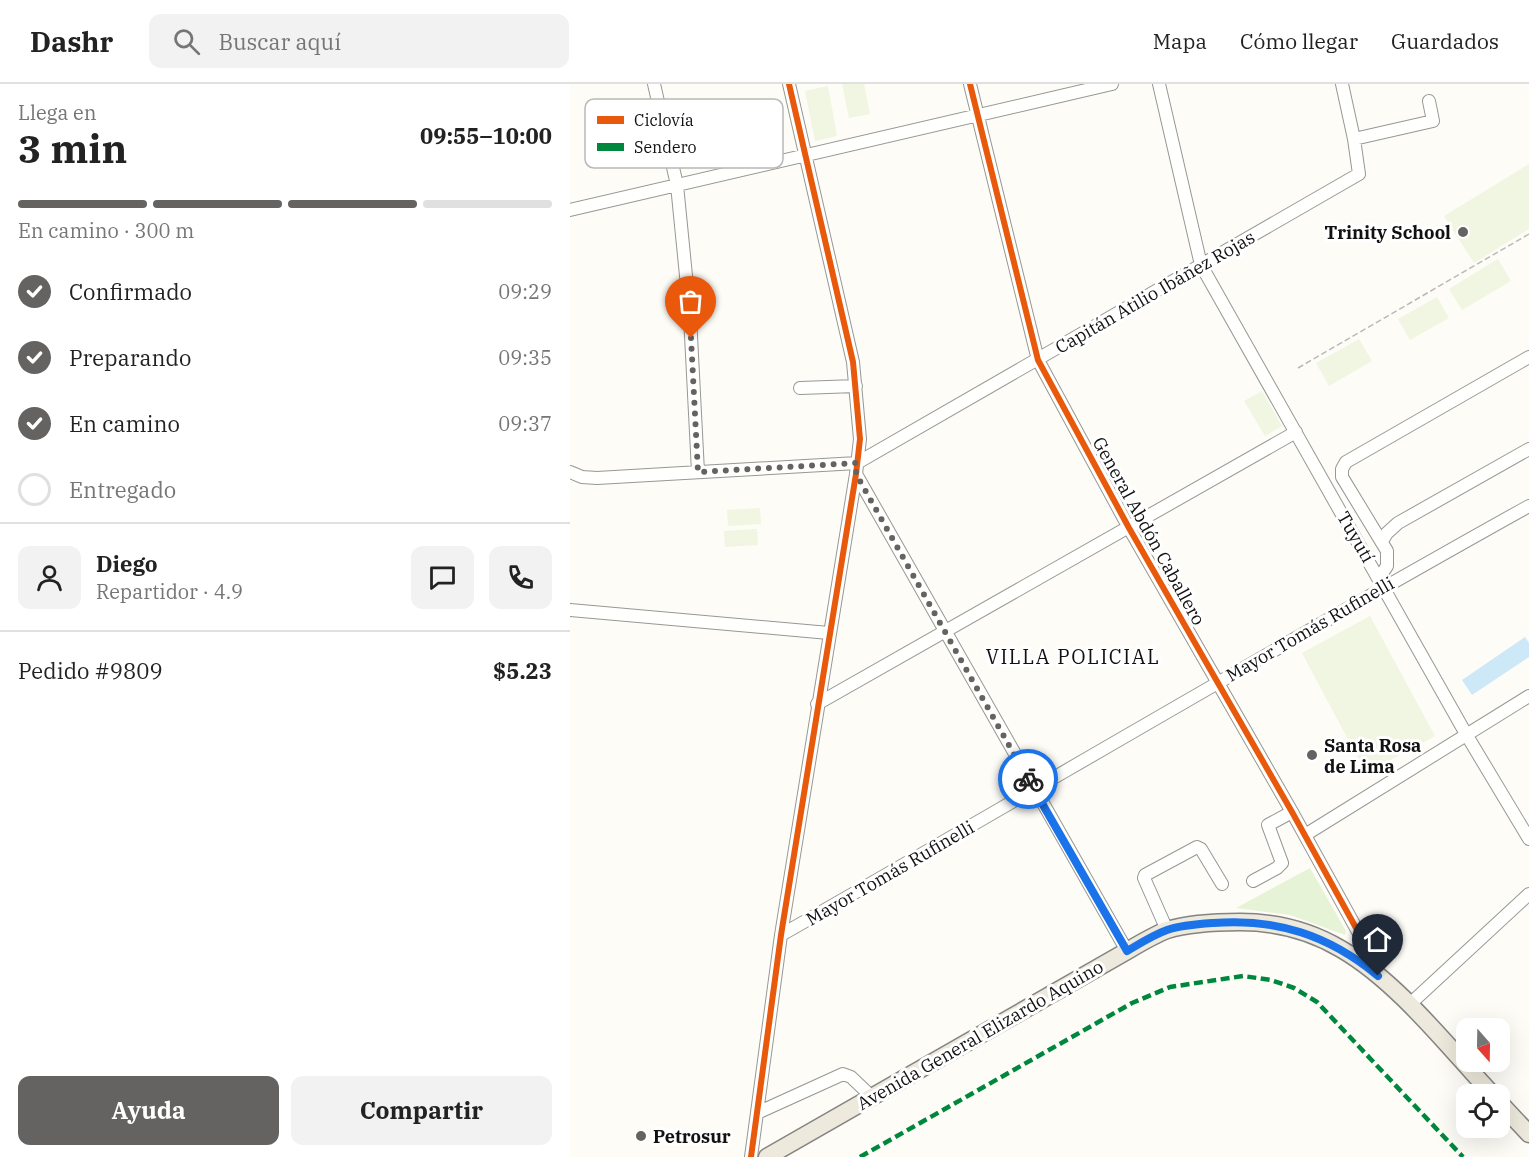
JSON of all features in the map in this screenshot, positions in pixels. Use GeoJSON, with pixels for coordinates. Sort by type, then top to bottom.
{"type":"FeatureCollection","features":[{"type":"Feature","properties":{"kind":"main road","name":"Avenida General Elizardo Aquino"},"geometry":{"type":"LineString","coordinates":[[767,1157],[1127,951],[1167,930],[1192,925],[1254,922],[1284,926],[1340,948],[1366,966],[1409,1005],[1483,1084]]}},
{"type":"Feature","properties":{"kind":"main road"},"geometry":{"type":"LineString","coordinates":[[1510,1114],[1529,1134]]}},
{"type":"Feature","properties":{"kind":"street"},"geometry":{"type":"LineString","coordinates":[[654,84],[657,99]]}},
{"type":"Feature","properties":{"kind":"street"},"geometry":{"type":"LineString","coordinates":[[751,1157],[781,935],[860,439],[852,354],[789,84]]}},
{"type":"Feature","properties":{"kind":"street","name":"General Abdón Caballero"},"geometry":{"type":"LineString","coordinates":[[970,84],[1038,360],[1129,528],[1218,681],[1361,937],[1366,952],[1366,966]]}},
{"type":"Feature","properties":{"kind":"street"},"geometry":{"type":"LineString","coordinates":[[783,160],[1112,84]]}},
{"type":"Feature","properties":{"kind":"street","name":"Tuyutí"},"geometry":{"type":"LineString","coordinates":[[1159,84],[1201,265],[1466,734],[1529,839]]}},
{"type":"Feature","properties":{"kind":"street"},"geometry":{"type":"LineString","coordinates":[[1342,84],[1354,139],[1433,121],[1429,100]]}},
{"type":"Feature","properties":{"kind":"street","name":"Capitán Atilio Ibáñez Rojas"},"geometry":{"type":"LineString","coordinates":[[856,469],[1038,360],[1359,174],[1354,139]]}},
{"type":"Feature","properties":{"kind":"street"},"geometry":{"type":"LineString","coordinates":[[673,168],[677,185],[690,316],[698,472]]}},
{"type":"Feature","properties":{"kind":"street"},"geometry":{"type":"LineString","coordinates":[[570,210],[750,168]]}},
{"type":"Feature","properties":{"kind":"street"},"geometry":{"type":"LineString","coordinates":[[1382,582],[1387,566],[1387,551],[1342,477],[1342,469],[1346,462],[1529,357]]}},
{"type":"Feature","properties":{"kind":"street"},"geometry":{"type":"LineString","coordinates":[[800,388],[856,386]]}},
{"type":"Feature","properties":{"kind":"street"},"geometry":{"type":"LineString","coordinates":[[817,704],[1296,432]]}},
{"type":"Feature","properties":{"kind":"street"},"geometry":{"type":"LineString","coordinates":[[1382,541],[1398,523],[1529,449]]}},
{"type":"Feature","properties":{"kind":"street"},"geometry":{"type":"LineString","coordinates":[[570,472],[582,477],[597,477],[698,472],[856,469]]}},
{"type":"Feature","properties":{"kind":"street"},"geometry":{"type":"LineString","coordinates":[[856,469],[944,631],[1127,951]]}},
{"type":"Feature","properties":{"kind":"street","name":"Mayor Tomás Rufinelli"},"geometry":{"type":"LineString","coordinates":[[781,935],[1034,790],[1382,582],[1529,506]]}},
{"type":"Feature","properties":{"kind":"street"},"geometry":{"type":"LineString","coordinates":[[570,610],[829,633]]}},
{"type":"Feature","properties":{"kind":"street"},"geometry":{"type":"LineString","coordinates":[[1305,835],[1529,696]]}},
{"type":"Feature","properties":{"kind":"street"},"geometry":{"type":"LineString","coordinates":[[1253,881],[1282,863],[1268,825],[1292,812]]}},
{"type":"Feature","properties":{"kind":"street"},"geometry":{"type":"LineString","coordinates":[[1167,930],[1145,876],[1197,847],[1201,849],[1222,884]]}},
{"type":"Feature","properties":{"kind":"street"},"geometry":{"type":"LineString","coordinates":[[1409,1005],[1529,894]]}},
{"type":"Feature","properties":{"kind":"street"},"geometry":{"type":"LineString","coordinates":[[757,1113],[843,1074],[851,1077],[872,1097]]}},
{"type":"Feature","properties":{"kind":"path"},"geometry":{"type":"LineString","coordinates":[[1298,368],[1529,234]]}},
{"type":"Feature","properties":{"kind":"green space"},"geometry":{"type":"Polygon","coordinates":[[[842,84],[864,84],[870,114],[849,118],[842,84]]]}},
{"type":"Feature","properties":{"kind":"green space"},"geometry":{"type":"Polygon","coordinates":[[[828,86],[837,136],[815,141],[805,91],[828,86]]]}},
{"type":"Feature","properties":{"kind":"green space"},"geometry":{"type":"Polygon","coordinates":[[[1529,164],[1529,229],[1474,263],[1444,216],[1529,164]]]}},
{"type":"Feature","properties":{"kind":"green space"},"geometry":{"type":"Polygon","coordinates":[[[1498,259],[1511,281],[1462,310],[1449,289],[1498,259]]]}},
{"type":"Feature","properties":{"kind":"green space"},"geometry":{"type":"Polygon","coordinates":[[[1437,297],[1449,318],[1410,340],[1398,319],[1437,297]]]}},
{"type":"Feature","properties":{"kind":"green space"},"geometry":{"type":"Polygon","coordinates":[[[1359,339],[1372,361],[1329,386],[1316,363],[1359,339]]]}},
{"type":"Feature","properties":{"kind":"green space"},"geometry":{"type":"Polygon","coordinates":[[[1262,391],[1282,426],[1265,436],[1244,401],[1262,391]]]}},
{"type":"Feature","properties":{"kind":"green space"},"geometry":{"type":"Polygon","coordinates":[[[760,508],[761,524],[728,526],[727,510],[760,508]]]}},
{"type":"Feature","properties":{"kind":"green space"},"geometry":{"type":"Polygon","coordinates":[[[757,529],[758,545],[725,547],[724,531],[757,529]]]}},
{"type":"Feature","properties":{"kind":"green space"},"geometry":{"type":"Polygon","coordinates":[[[1370,616],[1435,736],[1366,773],[1302,653],[1370,616]]]}},
{"type":"Feature","properties":{"kind":"green space"},"geometry":{"type":"Polygon","coordinates":[[[1310,868],[1346,931],[1345,935],[1290,915],[1236,908],[1310,868]]]}},
{"type":"Feature","properties":{"kind":"water"},"geometry":{"type":"Polygon","coordinates":[[[1525,637],[1529,643],[1529,657],[1472,695],[1462,680],[1525,637]]]}},
{"type":"Feature","properties":{"kind":"marked path"},"geometry":{"type":"LineString","coordinates":[[860,1157],[1132,1003],[1170,987],[1243,976],[1271,980],[1294,988],[1317,1002],[1463,1157]]}},
{"type":"Feature","properties":{"kind":"cycle path"},"geometry":{"type":"LineString","coordinates":[[751,1157],[781,935],[860,439],[853,362],[789,84]]}},
{"type":"Feature","properties":{"kind":"cycle path"},"geometry":{"type":"LineString","coordinates":[[970,84],[1038,360],[1129,528],[1361,937],[1366,953],[1366,966]]}},
{"type":"Feature","properties":{"kind":"way so far"},"geometry":{"type":"LineString","coordinates":[[691,338],[698,472],[857,463],[856,474],[1028,779]]}},
{"type":"Feature","properties":{"kind":"place","name":"Trinity School"},"geometry":{"type":"Point","coordinates":[1463,232]}},
{"type":"Feature","properties":{"kind":"place","name":"Santa Rosa de Lima"},"geometry":{"type":"Point","coordinates":[1312,755]}},
{"type":"Feature","properties":{"kind":"place","name":"Petrosur"},"geometry":{"type":"Point","coordinates":[641,1136]}},
{"type":"Feature","properties":{"kind":"district","name":"VILLA POLICIAL"},"geometry":{"type":"Point","coordinates":[1073,656]}},
{"type":"Feature","properties":{"kind":"route"},"geometry":{"type":"LineString","coordinates":[[1028,779],[1127,951],[1167,930],[1192,925],[1254,922],[1284,926],[1340,948],[1378,976]]}}]}
